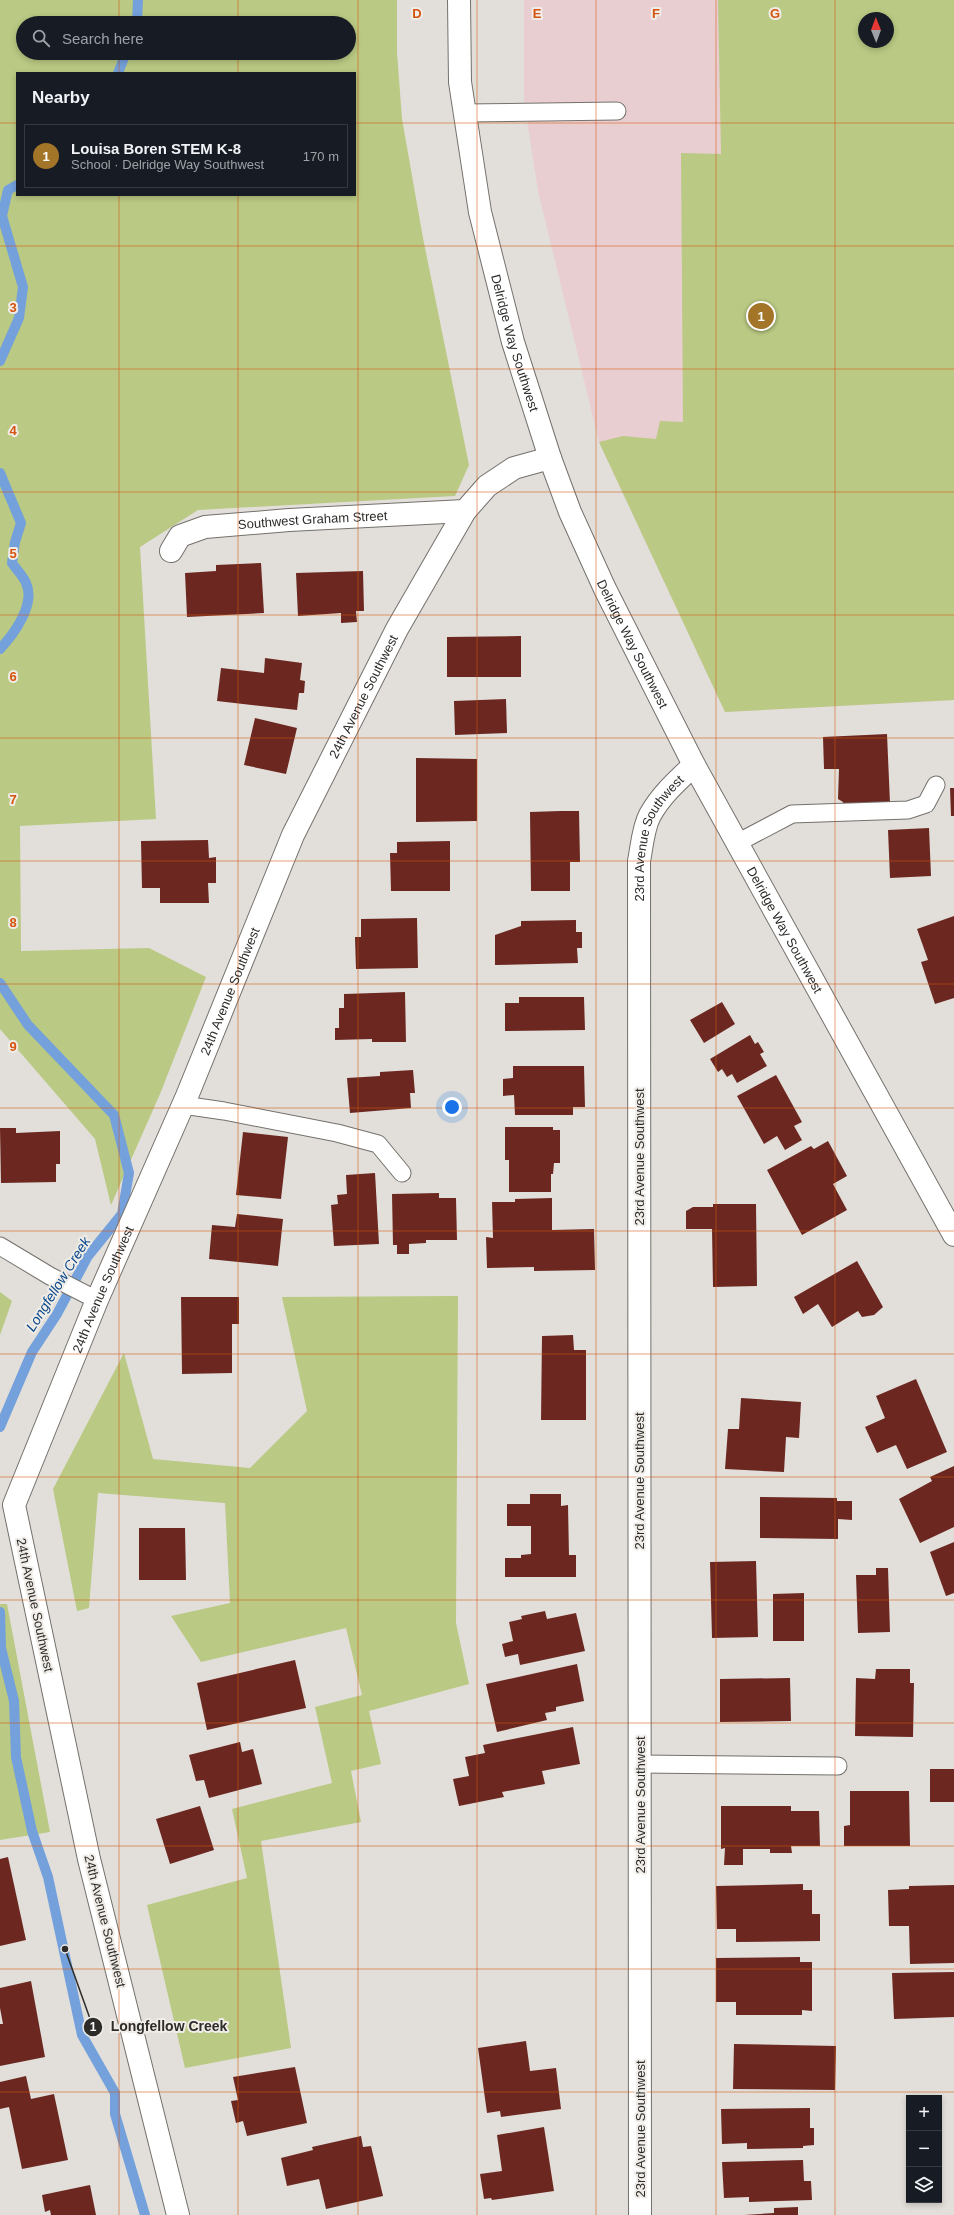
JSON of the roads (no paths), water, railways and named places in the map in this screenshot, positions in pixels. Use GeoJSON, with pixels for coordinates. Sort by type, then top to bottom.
{"type":"FeatureCollection","features":[{"type":"Feature","properties":{"kind":"street","name":"Delridge Way Southwest"},"geometry":{"type":"LineString","coordinates":[[459,0],[460,82],[480,212],[513,342],[550,458],[570,512],[605,589],[694,765],[954,1235]]}},
{"type":"Feature","properties":{"kind":"street","name":"24th Avenue Southwest"},"geometry":{"type":"LineString","coordinates":[[178,2215],[89,1859],[7,1513],[90,1296],[183,1105],[293,835],[397,629],[464,511],[488,486],[514,468],[550,458]]}},
{"type":"Feature","properties":{"kind":"street","name":"Southwest Graham Street"},"geometry":{"type":"LineString","coordinates":[[171,551],[180,536],[205,527],[282,520],[464,511]]}},
{"type":"Feature","properties":{"kind":"street","name":"23rd Avenue Southwest"},"geometry":{"type":"LineString","coordinates":[[640,2215],[639,860],[643,836],[650,815],[667,791],[694,765]]}},
{"type":"Feature","properties":{"kind":"lane"},"geometry":{"type":"LineString","coordinates":[[464,113],[617,111]]}},
{"type":"Feature","properties":{"kind":"lane"},"geometry":{"type":"LineString","coordinates":[[737,843],[792,814],[908,810],[926,804],[936,784]]}},
{"type":"Feature","properties":{"kind":"lane"},"geometry":{"type":"LineString","coordinates":[[183,1105],[224,1111],[337,1133],[378,1144],[402,1173]]}},
{"type":"Feature","properties":{"kind":"lane"},"geometry":{"type":"LineString","coordinates":[[0,1246],[50,1276],[90,1296]]}},
{"type":"Feature","properties":{"kind":"lane"},"geometry":{"type":"LineString","coordinates":[[640,1764],[838,1766]]}},
{"type":"Feature","properties":{"kind":"waterway","name":"Longfellow Creek"},"geometry":{"type":"LineString","coordinates":[[137,16],[138,0]]}},
{"type":"Feature","properties":{"kind":"waterway","name":"Longfellow Creek"},"geometry":{"type":"LineString","coordinates":[[118,72],[123,60]]}},
{"type":"Feature","properties":{"kind":"waterway","name":"Longfellow Creek"},"geometry":{"type":"LineString","coordinates":[[0,361],[19,318],[23,287],[2,216],[8,190],[16,186]]}},
{"type":"Feature","properties":{"kind":"waterway","name":"Longfellow Creek"},"geometry":{"type":"LineString","coordinates":[[0,473],[21,523],[15,542],[12,563],[25,580],[28,591],[28,600],[22,618],[0,649]]}},
{"type":"Feature","properties":{"kind":"waterway","name":"Longfellow Creek"},"geometry":{"type":"LineString","coordinates":[[0,983],[28,1025],[114,1115],[129,1173],[122,1214],[88,1256],[57,1314],[32,1352],[0,1427]]}},
{"type":"Feature","properties":{"kind":"waterway","name":"Longfellow Creek"},"geometry":{"type":"LineString","coordinates":[[0,1612],[1,1648],[14,1701],[16,1757],[32,1831],[48,1877],[82,2035],[115,2093],[115,2114],[145,2215]]}},
{"type":"Feature","properties":{"kind":"place","name":"Louisa Boren STEM K-8"},"geometry":{"type":"Point","coordinates":[761,316]}},
{"type":"Feature","properties":{"kind":"place","name":"Longfellow Creek"},"geometry":{"type":"Point","coordinates":[65,1949]}}]}
